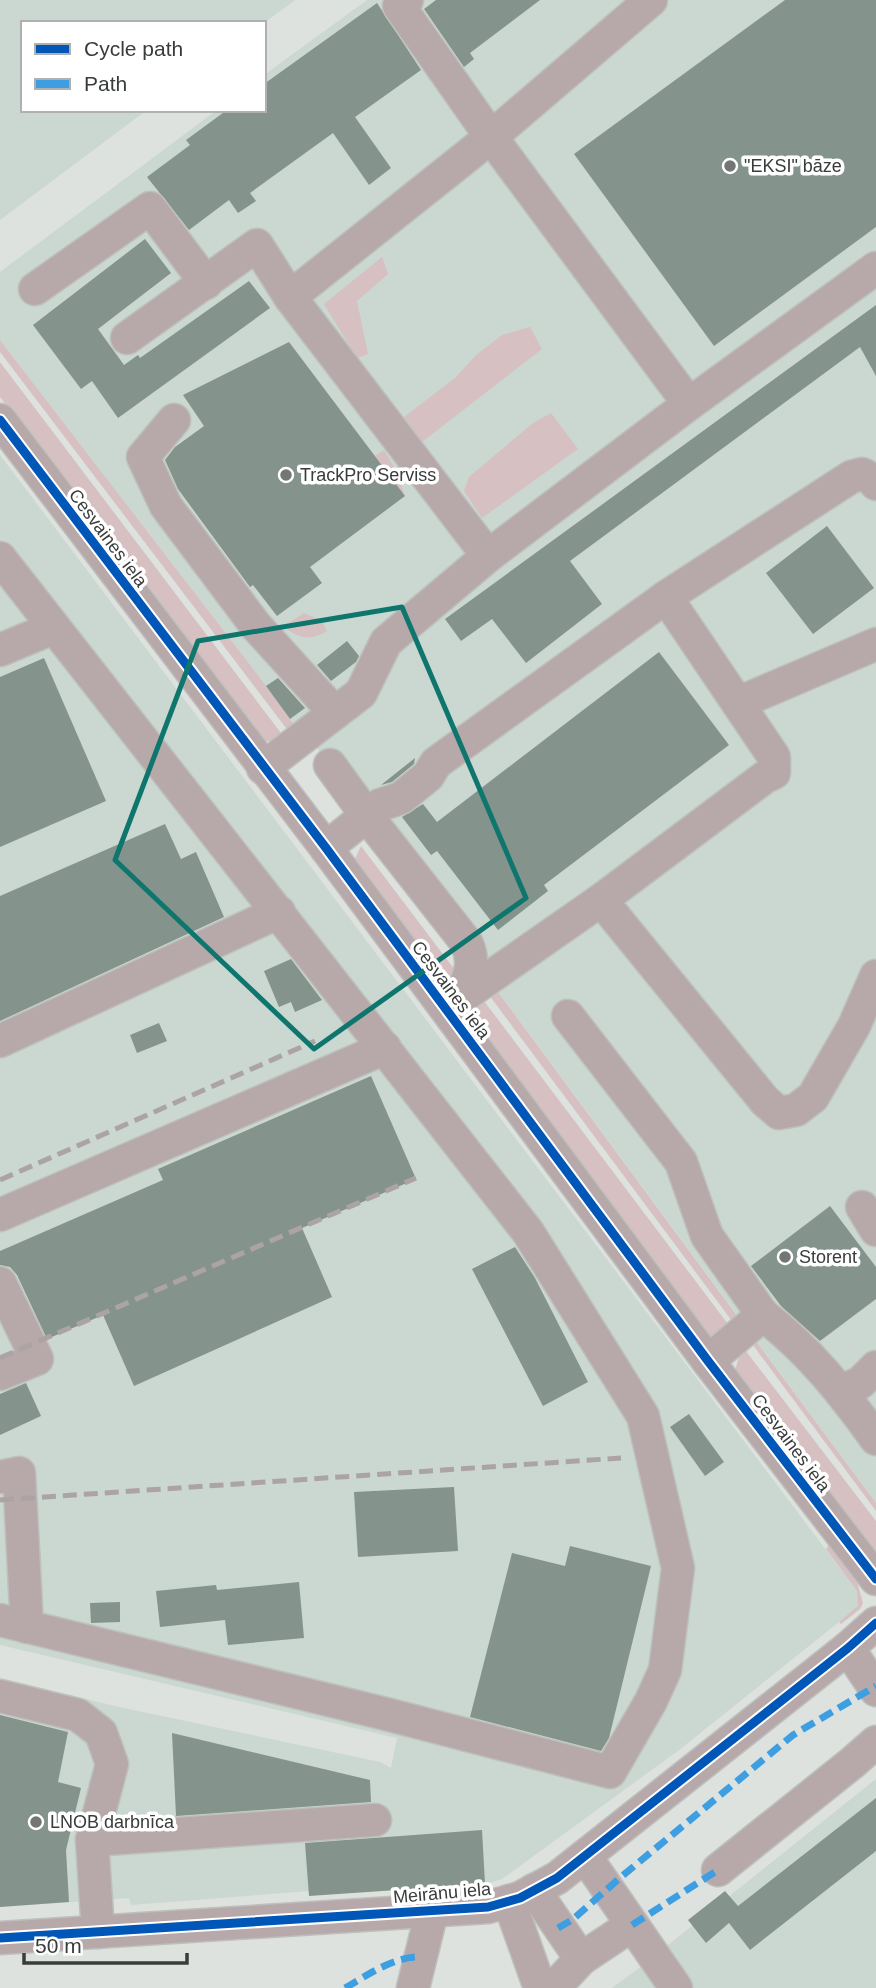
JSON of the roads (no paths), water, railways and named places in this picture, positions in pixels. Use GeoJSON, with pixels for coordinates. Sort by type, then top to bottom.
{"type":"FeatureCollection","features":[{"type":"Feature","properties":{"kind":"street"},"geometry":{"type":"LineString","coordinates":[[407,0],[399,6],[491,136],[689,404]]}},
{"type":"Feature","properties":{"kind":"street"},"geometry":{"type":"LineString","coordinates":[[290,297],[491,136],[651,0]]}},
{"type":"Feature","properties":{"kind":"street"},"geometry":{"type":"LineString","coordinates":[[35,289],[150,208],[206,283]]}},
{"type":"Feature","properties":{"kind":"street"},"geometry":{"type":"LineString","coordinates":[[127,338],[257,245],[290,297],[488,556]]}},
{"type":"Feature","properties":{"kind":"street"},"geometry":{"type":"LineString","coordinates":[[263,768],[361,693],[386,642],[488,556],[689,404],[876,268]]}},
{"type":"Feature","properties":{"kind":"street","name":"Cesvaines iela"},"geometry":{"type":"LineString","coordinates":[[0,420],[263,768],[452,1001],[708,1361],[876,1578]]}},
{"type":"Feature","properties":{"kind":"street"},"geometry":{"type":"LineString","coordinates":[[174,420],[143,457],[166,506],[256,626],[335,713]]}},
{"type":"Feature","properties":{"kind":"street"},"geometry":{"type":"LineString","coordinates":[[326,848],[374,811],[401,798],[428,776],[436,763],[666,597],[851,477],[862,474],[876,484]]}},
{"type":"Feature","properties":{"kind":"street"},"geometry":{"type":"LineString","coordinates":[[0,558],[528,1232],[643,1416],[678,1568],[665,1670],[610,1772],[13,1623],[19,1473],[0,1477]]}},
{"type":"Feature","properties":{"kind":"street"},"geometry":{"type":"LineString","coordinates":[[452,1001],[469,992],[600,900],[774,773],[774,757],[666,597]]}},
{"type":"Feature","properties":{"kind":"street"},"geometry":{"type":"LineString","coordinates":[[0,650],[53,628]]}},
{"type":"Feature","properties":{"kind":"street"},"geometry":{"type":"LineString","coordinates":[[738,702],[876,644]]}},
{"type":"Feature","properties":{"kind":"street"},"geometry":{"type":"LineString","coordinates":[[330,765],[374,811],[472,953],[472,967],[452,1001]]}},
{"type":"Feature","properties":{"kind":"street"},"geometry":{"type":"LineString","coordinates":[[600,900],[765,1101],[779,1112],[796,1110],[813,1097],[854,1026],[876,976]]}},
{"type":"Feature","properties":{"kind":"street"},"geometry":{"type":"LineString","coordinates":[[0,1041],[279,912]]}},
{"type":"Feature","properties":{"kind":"street"},"geometry":{"type":"LineString","coordinates":[[568,1016],[681,1162],[707,1236],[763,1315],[785,1332],[841,1391],[876,1439]]}},
{"type":"Feature","properties":{"kind":"street"},"geometry":{"type":"LineString","coordinates":[[0,1216],[384,1048]]}},
{"type":"Feature","properties":{"kind":"street"},"geometry":{"type":"LineString","coordinates":[[0,1283],[37,1359],[0,1374]]}},
{"type":"Feature","properties":{"kind":"street"},"geometry":{"type":"LineString","coordinates":[[708,1361],[763,1315]]}},
{"type":"Feature","properties":{"kind":"street"},"geometry":{"type":"LineString","coordinates":[[841,1391],[860,1383],[876,1367]]}},
{"type":"Feature","properties":{"kind":"street","name":"Meirānu iela"},"geometry":{"type":"LineString","coordinates":[[0,1938],[488,1907],[522,1896],[557,1878],[876,1623]]}},
{"type":"Feature","properties":{"kind":"street"},"geometry":{"type":"LineString","coordinates":[[848,1648],[876,1690]]}},
{"type":"Feature","properties":{"kind":"street"},"geometry":{"type":"LineString","coordinates":[[0,1696],[78,1715],[102,1733],[111,1764],[92,1840],[98,1932]]}},
{"type":"Feature","properties":{"kind":"street"},"geometry":{"type":"LineString","coordinates":[[718,1870],[876,1742]]}},
{"type":"Feature","properties":{"kind":"street"},"geometry":{"type":"LineString","coordinates":[[92,1840],[375,1820]]}},
{"type":"Feature","properties":{"kind":"street"},"geometry":{"type":"LineString","coordinates":[[585,1856],[676,1988]]}},
{"type":"Feature","properties":{"kind":"street"},"geometry":{"type":"LineString","coordinates":[[522,1896],[558,1928],[581,1959]]}},
{"type":"Feature","properties":{"kind":"street"},"geometry":{"type":"LineString","coordinates":[[522,1896],[540,1988]]}},
{"type":"Feature","properties":{"kind":"street"},"geometry":{"type":"LineString","coordinates":[[413,1988],[432,1911]]}},
{"type":"Feature","properties":{"kind":"street"},"geometry":{"type":"LineString","coordinates":[[555,1988],[581,1959],[632,1925]]}},
{"type":"Feature","properties":{"kind":"railway"},"geometry":{"type":"LineString","coordinates":[[0,1180],[315,1041]]}},
{"type":"Feature","properties":{"kind":"railway"},"geometry":{"type":"LineString","coordinates":[[0,1358],[416,1178]]}},
{"type":"Feature","properties":{"kind":"railway"},"geometry":{"type":"LineString","coordinates":[[0,1500],[621,1458]]}},
{"type":"Feature","properties":{"kind":"place","name":"\"EKSI\" bāze"},"geometry":{"type":"Point","coordinates":[730,166]}},
{"type":"Feature","properties":{"kind":"place","name":"TrackPro Serviss"},"geometry":{"type":"Point","coordinates":[286,475]}},
{"type":"Feature","properties":{"kind":"place","name":"Storent"},"geometry":{"type":"Point","coordinates":[785,1257]}},
{"type":"Feature","properties":{"kind":"place","name":"LNOB darbnīca"},"geometry":{"type":"Point","coordinates":[36,1822]}}]}
